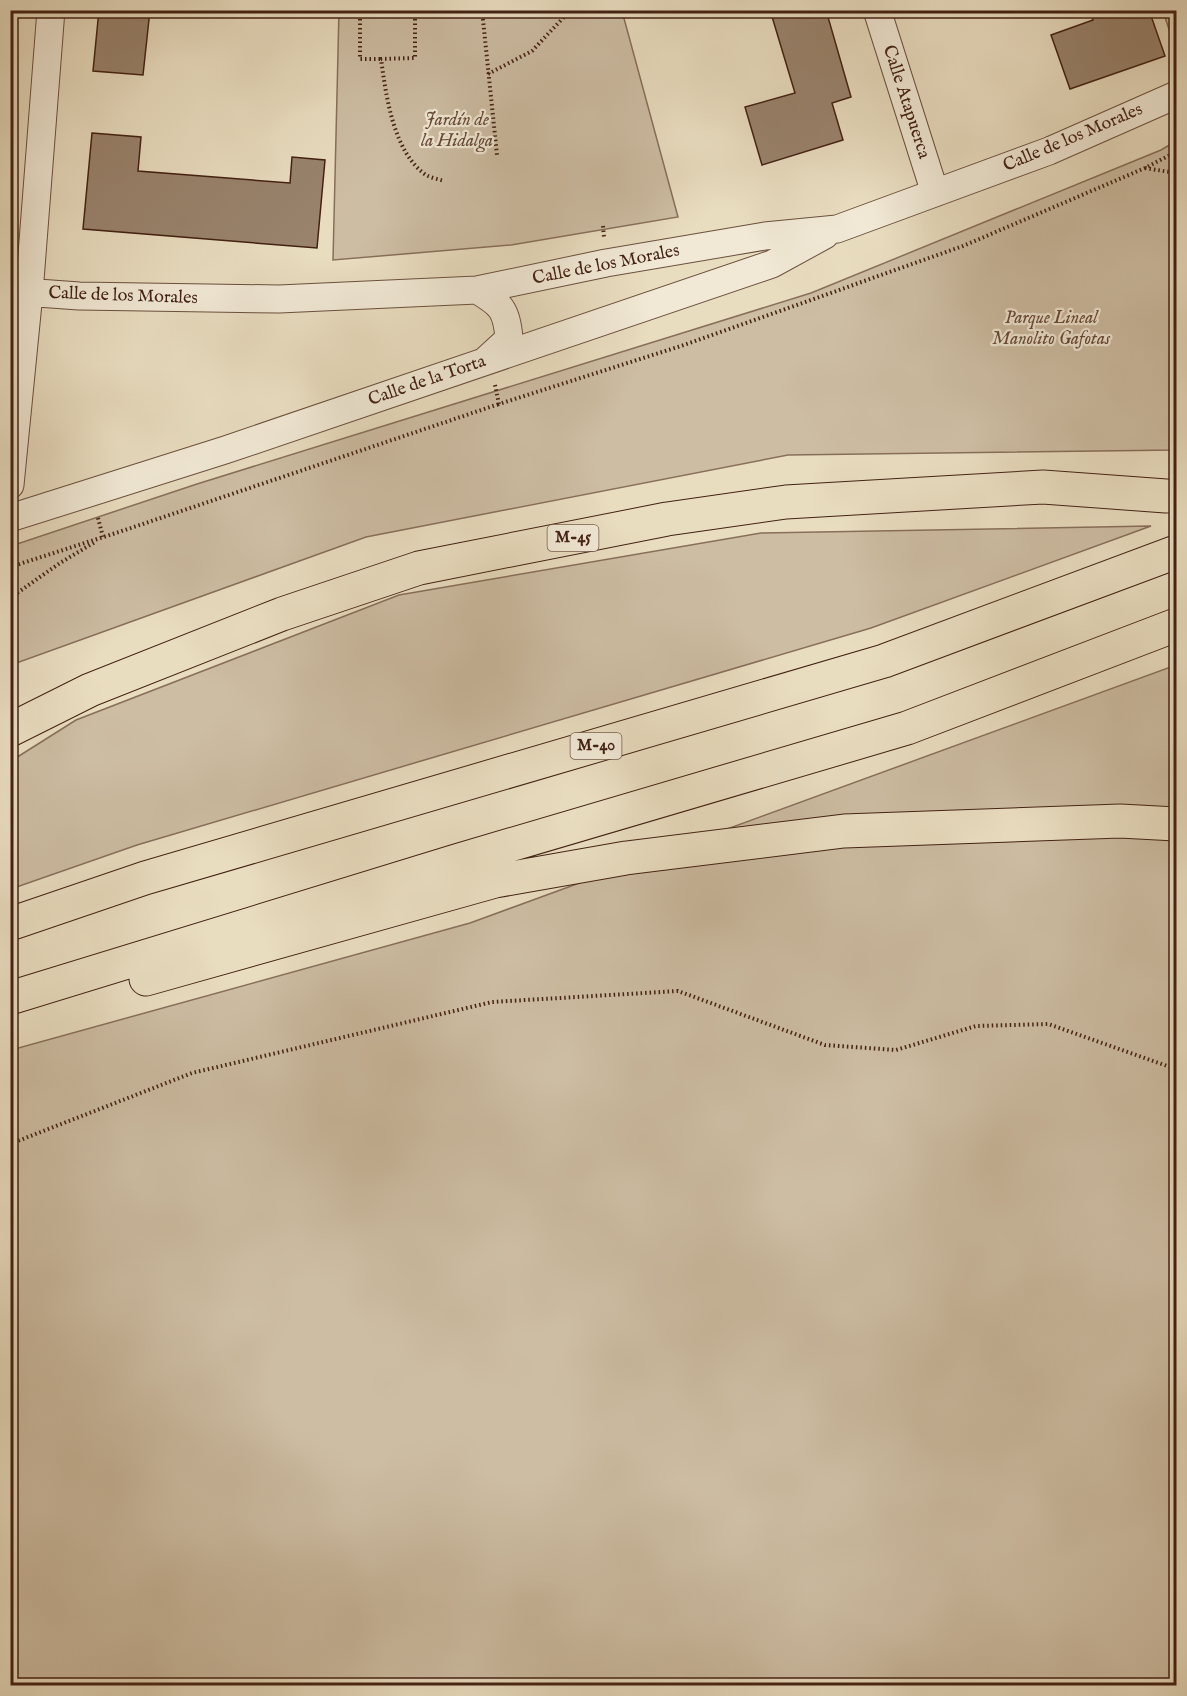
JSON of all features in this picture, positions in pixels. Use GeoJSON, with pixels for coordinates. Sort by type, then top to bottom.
{"type":"FeatureCollection","features":[{"type":"Feature","properties":{"kind":"highway","name":"M-45"},"geometry":{"type":"LineString","coordinates":[[10,730],[90,690],[272,618],[419,568],[667,519],[786,502],[1043,487],[1166,495]]}},
{"type":"Feature","properties":{"kind":"highway","name":"M-40"},"geometry":{"type":"LineString","coordinates":[[10,924],[156,875],[884,661],[1176,552]]}},
{"type":"Feature","properties":{"kind":"highway"},"geometry":{"type":"LineString","coordinates":[[15,996],[456,861],[907,728],[1176,625]]}},
{"type":"Feature","properties":{"kind":"highway"},"geometry":{"type":"LineString","coordinates":[[15,996],[119,987],[495,881],[626,858],[844,831],[1120,820],[1176,824]]}},
{"type":"Feature","properties":{"kind":"street"},"geometry":{"type":"LineString","coordinates":[[10,485],[20,292],[51,10]]}},
{"type":"Feature","properties":{"kind":"street","name":"Calle Atapuerca"},"geometry":{"type":"LineString","coordinates":[[876,10],[935,193]]}},
{"type":"Feature","properties":{"kind":"street","name":"Calle de los Morales"},"geometry":{"type":"LineString","coordinates":[[20,292],[79,296],[279,299],[477,290],[606,263],[765,236],[837,229],[1049,151],[1176,94]]}},
{"type":"Feature","properties":{"kind":"street","name":"Calle de la Torta"},"geometry":{"type":"LineString","coordinates":[[10,518],[225,450],[490,371],[772,264],[837,229]]}},
{"type":"Feature","properties":{"kind":"street"},"geometry":{"type":"LineString","coordinates":[[477,290],[498,303],[508,320],[509,339],[490,371]]}},
{"type":"Feature","properties":{"kind":"path"},"geometry":{"type":"LineString","coordinates":[[360,10],[360,59],[415,58],[415,10]]}},
{"type":"Feature","properties":{"kind":"path"},"geometry":{"type":"LineString","coordinates":[[482,10],[497,155]]}},
{"type":"Feature","properties":{"kind":"path"},"geometry":{"type":"LineString","coordinates":[[488,74],[532,51],[563,18],[566,10]]}},
{"type":"Feature","properties":{"kind":"path"},"geometry":{"type":"LineString","coordinates":[[381,59],[390,115],[405,148],[417,167],[428,177],[444,181]]}},
{"type":"Feature","properties":{"kind":"path"},"geometry":{"type":"LineString","coordinates":[[10,567],[499,404],[684,345],[963,246],[1145,168],[1176,152]]}},
{"type":"Feature","properties":{"kind":"path"},"geometry":{"type":"LineString","coordinates":[[1145,168],[1176,173]]}},
{"type":"Feature","properties":{"kind":"path"},"geometry":{"type":"LineString","coordinates":[[490,371],[499,404]]}},
{"type":"Feature","properties":{"kind":"path"},"geometry":{"type":"LineString","coordinates":[[10,598],[60,563],[103,537],[91,492]]}},
{"type":"Feature","properties":{"kind":"path"},"geometry":{"type":"LineString","coordinates":[[10,1144],[192,1073],[492,1002],[678,991],[825,1045],[897,1050],[976,1026],[1048,1024],[1176,1069]]}},
{"type":"Feature","properties":{"kind":"green space","name":"Jardín de la Hidalga"},"geometry":{"type":"Polygon","coordinates":[[[339,11],[622,11],[678,217],[511,245],[333,260],[339,11]]]}},
{"type":"Feature","properties":{"kind":"green space"},"geometry":{"type":"Polygon","coordinates":[[[1163,11],[1176,11],[1176,51],[1163,11]]]}},
{"type":"Feature","properties":{"kind":"green space","name":"Parque Lineal Manolito Gafotas"},"geometry":{"type":"Polygon","coordinates":[[[1176,141],[1176,450],[788,455],[366,537],[11,665],[11,546],[197,484],[811,293],[1161,150],[1176,141]]]}},
{"type":"Feature","properties":{"kind":"green space"},"geometry":{"type":"Polygon","coordinates":[[[1151,526],[871,628],[137,845],[11,889],[11,761],[76,720],[399,595],[761,533],[1151,526]]]}},
{"type":"Feature","properties":{"kind":"green space"},"geometry":{"type":"Polygon","coordinates":[[[1176,665],[1176,1685],[11,1686],[11,1050],[470,923],[1176,665]]]}},
{"type":"Feature","properties":{"kind":"building"},"geometry":{"type":"Polygon","coordinates":[[[99,10],[150,10],[143,75],[93,71],[99,10]]]}},
{"type":"Feature","properties":{"kind":"building"},"geometry":{"type":"Polygon","coordinates":[[[770,10],[826,10],[851,97],[832,103],[843,140],[762,165],[745,107],[795,93],[770,10]]]}},
{"type":"Feature","properties":{"kind":"building"},"geometry":{"type":"Polygon","coordinates":[[[1089,10],[1149,10],[1165,56],[1070,89],[1051,35],[1093,20],[1089,10]]]}},
{"type":"Feature","properties":{"kind":"building"},"geometry":{"type":"Polygon","coordinates":[[[92,133],[141,137],[138,171],[290,183],[292,157],[325,160],[317,248],[83,229],[92,133]]]}}]}
